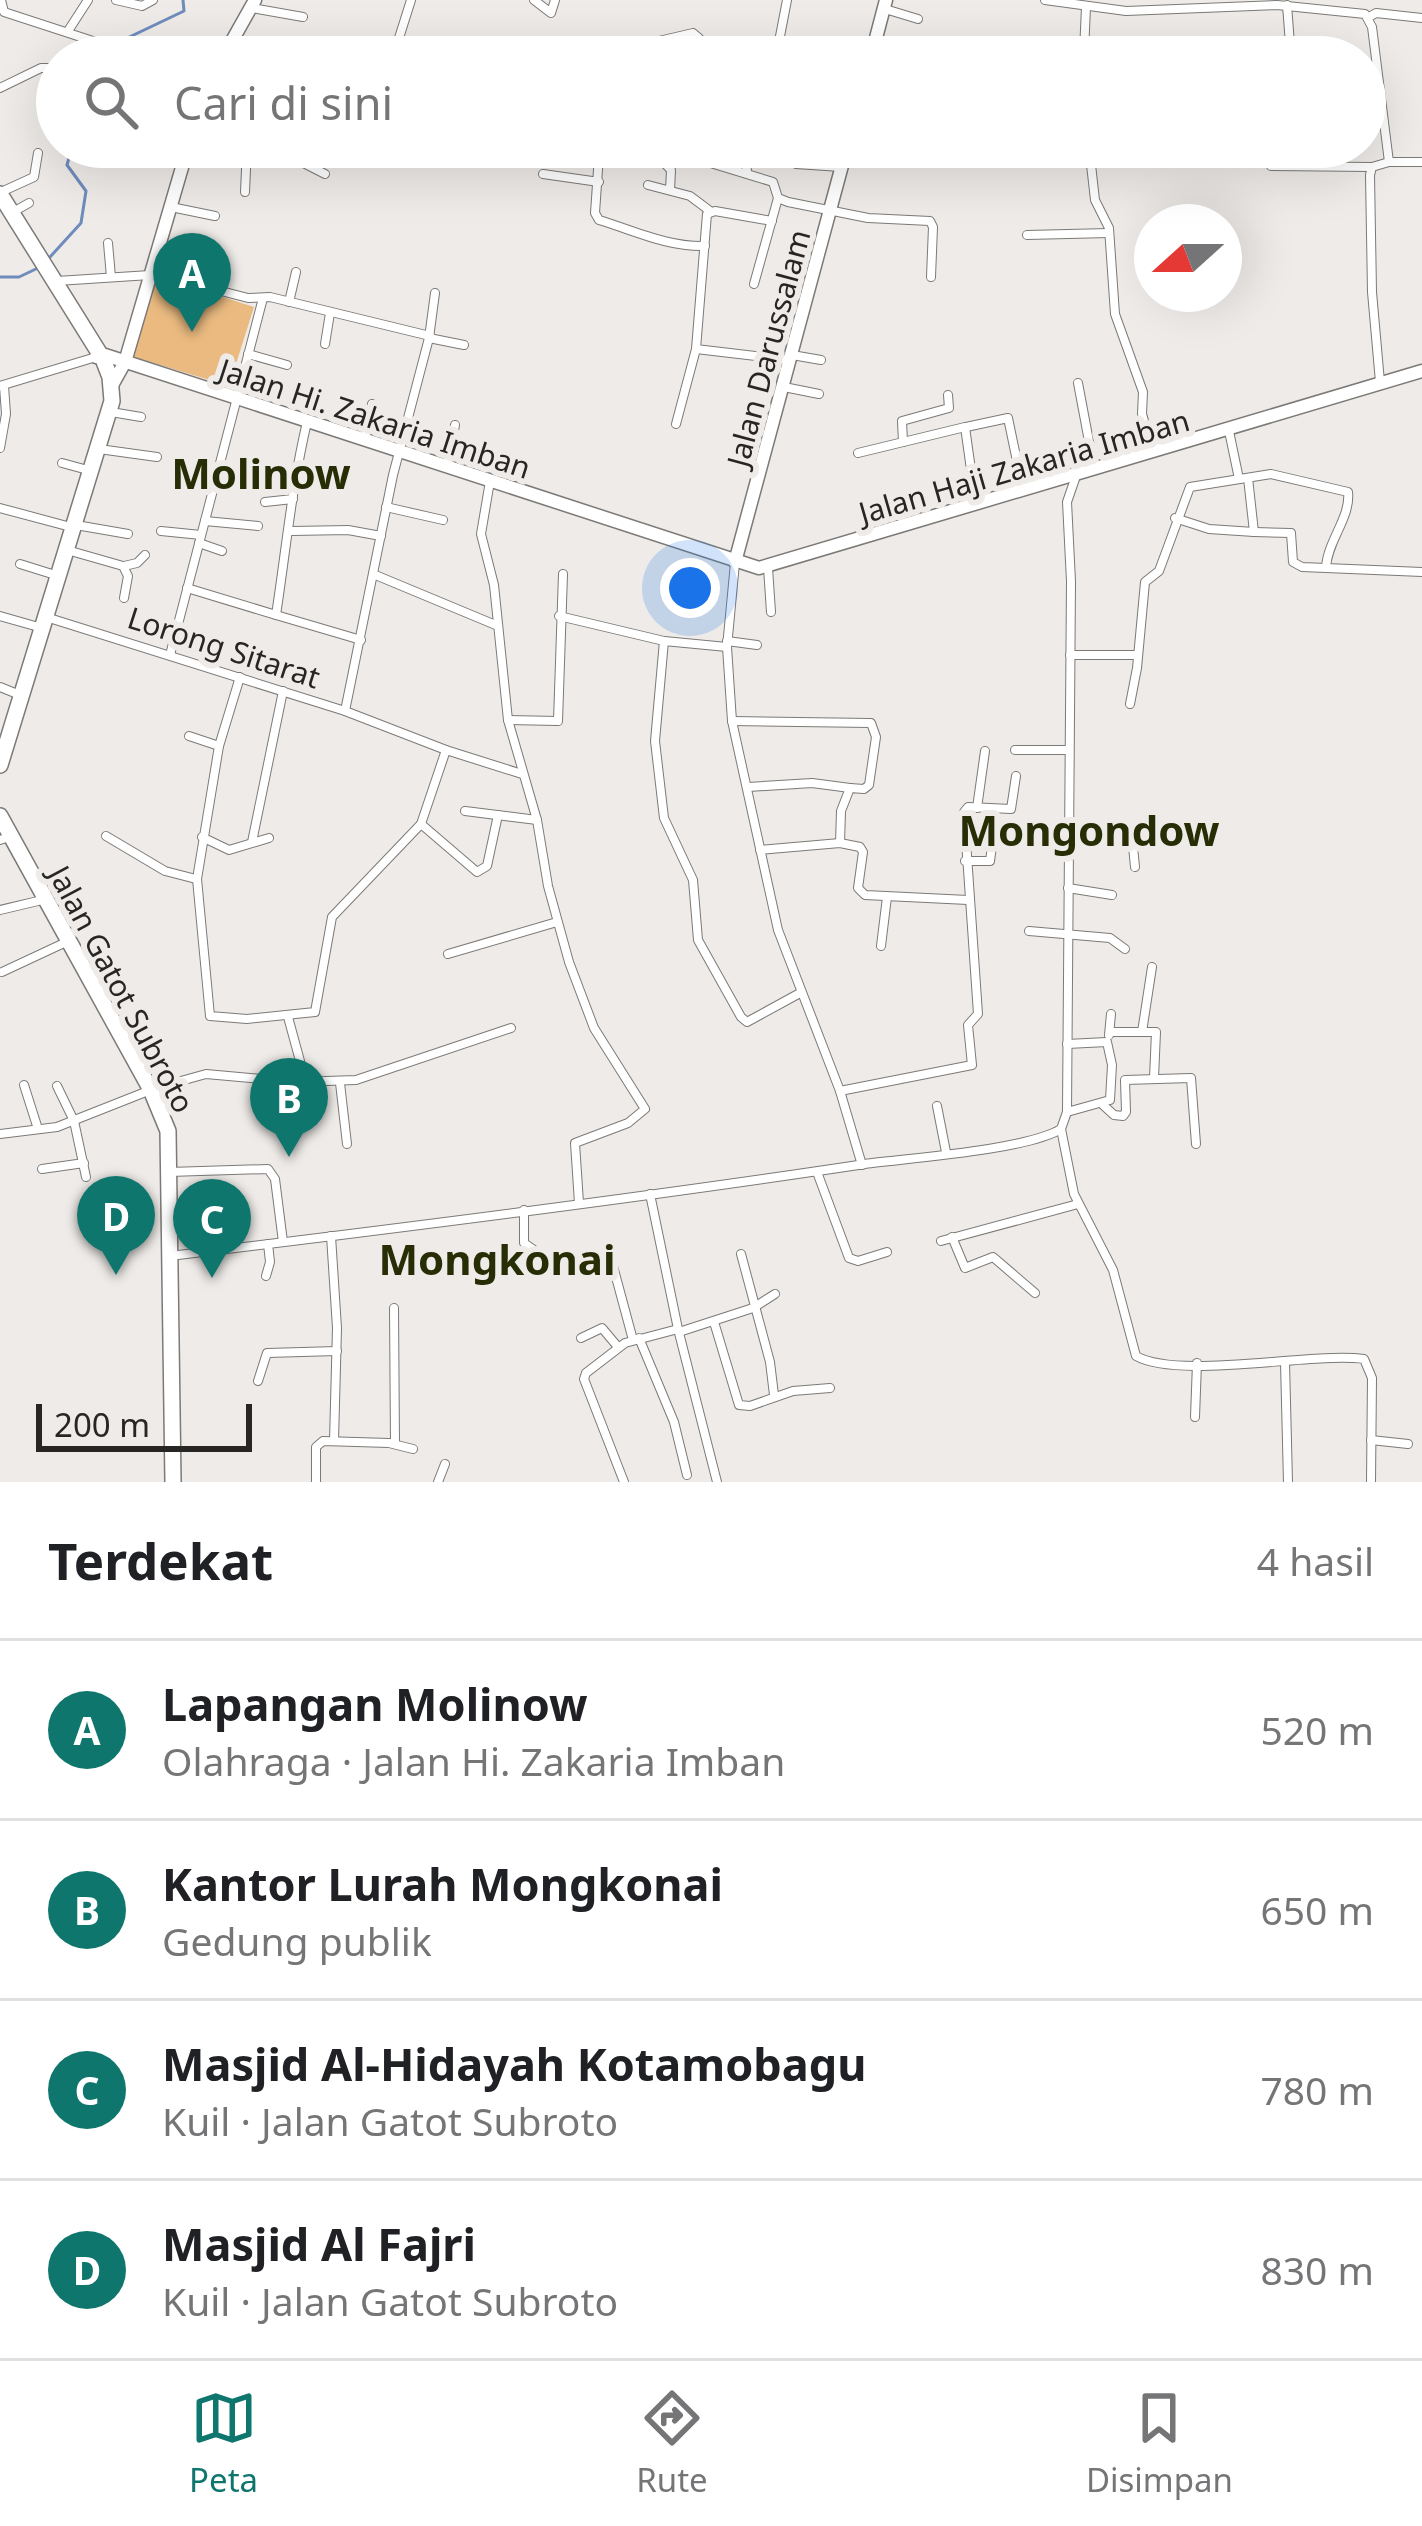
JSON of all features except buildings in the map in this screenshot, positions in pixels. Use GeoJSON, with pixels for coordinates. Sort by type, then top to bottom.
{"type":"FeatureCollection","features":[{"type":"Feature","properties":{"kind":"highway"},"geometry":{"type":"LineString","coordinates":[[0,193],[98,356],[109,399],[52,574],[0,764]]}},
{"type":"Feature","properties":{"kind":"highway"},"geometry":{"type":"LineString","coordinates":[[0,740],[8,690],[67,550],[85,469],[98,442]]}},
{"type":"Feature","properties":{"kind":"highway","name":"Jalan Gatot Subroto"},"geometry":{"type":"LineString","coordinates":[[0,816],[168,1131],[166,1256]]}},
{"type":"Feature","properties":{"kind":"highway","name":"Jalan Gatot Subroto"},"geometry":{"type":"LineString","coordinates":[[1,837],[90,989]]}},
{"type":"Feature","properties":{"kind":"highway","name":"Jalan Gatot Subroto"},"geometry":{"type":"LineString","coordinates":[[147,1091],[160,1131],[169,1482]]}},
{"type":"Feature","properties":{"kind":"main road"},"geometry":{"type":"LineString","coordinates":[[238,36],[253,4]]}},
{"type":"Feature","properties":{"kind":"main road"},"geometry":{"type":"LineString","coordinates":[[877,36],[885,4]]}},
{"type":"Feature","properties":{"kind":"main road"},"geometry":{"type":"LineString","coordinates":[[109,399],[182,168]]}},
{"type":"Feature","properties":{"kind":"main road","name":"Jalan Darussalam"},"geometry":{"type":"LineString","coordinates":[[735,562],[841,168]]}},
{"type":"Feature","properties":{"kind":"main road","name":"Jalan Hi. Zakaria Imban"},"geometry":{"type":"LineString","coordinates":[[98,356],[400,449],[639,530]]}},
{"type":"Feature","properties":{"kind":"main road","name":"Jalan Haji Zakaria Imban"},"geometry":{"type":"LineString","coordinates":[[639,530],[768,568],[1422,371]]}},
{"type":"Feature","properties":{"kind":"street"},"geometry":{"type":"LineString","coordinates":[[2,0],[2,10],[10,14],[80,36]]}},
{"type":"Feature","properties":{"kind":"street"},"geometry":{"type":"LineString","coordinates":[[68,31],[88,0]]}},
{"type":"Feature","properties":{"kind":"street"},"geometry":{"type":"LineString","coordinates":[[116,0],[142,6],[153,0]]}},
{"type":"Feature","properties":{"kind":"street"},"geometry":{"type":"LineString","coordinates":[[400,36],[411,0]]}},
{"type":"Feature","properties":{"kind":"street"},"geometry":{"type":"LineString","coordinates":[[534,0],[551,14],[555,0]]}},
{"type":"Feature","properties":{"kind":"street"},"geometry":{"type":"LineString","coordinates":[[780,36],[787,0]]}},
{"type":"Feature","properties":{"kind":"street"},"geometry":{"type":"LineString","coordinates":[[1045,0],[1126,11],[1287,5],[1369,17],[1422,18]]}},
{"type":"Feature","properties":{"kind":"street"},"geometry":{"type":"LineString","coordinates":[[253,4],[303,17]]}},
{"type":"Feature","properties":{"kind":"street"},"geometry":{"type":"LineString","coordinates":[[885,4],[918,19]]}},
{"type":"Feature","properties":{"kind":"street"},"geometry":{"type":"LineString","coordinates":[[1084,5],[1084,36]]}},
{"type":"Feature","properties":{"kind":"street"},"geometry":{"type":"LineString","coordinates":[[1287,5],[1289,36]]}},
{"type":"Feature","properties":{"kind":"street"},"geometry":{"type":"LineString","coordinates":[[1369,17],[1372,36]]}},
{"type":"Feature","properties":{"kind":"street"},"geometry":{"type":"LineString","coordinates":[[0,88],[36,70]]}},
{"type":"Feature","properties":{"kind":"street"},"geometry":{"type":"LineString","coordinates":[[1386,140],[1389,162]]}},
{"type":"Feature","properties":{"kind":"street"},"geometry":{"type":"LineString","coordinates":[[1386,163],[1422,162]]}},
{"type":"Feature","properties":{"kind":"street"},"geometry":{"type":"LineString","coordinates":[[0,193],[34,177],[36,165]]}},
{"type":"Feature","properties":{"kind":"street"},"geometry":{"type":"LineString","coordinates":[[244,192],[246,168]]}},
{"type":"Feature","properties":{"kind":"street"},"geometry":{"type":"LineString","coordinates":[[313,168],[325,174]]}},
{"type":"Feature","properties":{"kind":"street"},"geometry":{"type":"LineString","coordinates":[[599,168],[595,213],[599,220],[659,237],[669,245],[706,246]]}},
{"type":"Feature","properties":{"kind":"street"},"geometry":{"type":"LineString","coordinates":[[669,168],[670,190]]}},
{"type":"Feature","properties":{"kind":"street"},"geometry":{"type":"LineString","coordinates":[[731,168],[776,184],[778,198],[754,284]]}},
{"type":"Feature","properties":{"kind":"street"},"geometry":{"type":"LineString","coordinates":[[747,168],[747,172]]}},
{"type":"Feature","properties":{"kind":"street"},"geometry":{"type":"LineString","coordinates":[[1091,168],[1095,200],[1109,233],[1115,314],[1143,392],[1142,414],[1153,452]]}},
{"type":"Feature","properties":{"kind":"street"},"geometry":{"type":"LineString","coordinates":[[1372,168],[1372,292],[1380,382]]}},
{"type":"Feature","properties":{"kind":"street"},"geometry":{"type":"LineString","coordinates":[[543,174],[599,182]]}},
{"type":"Feature","properties":{"kind":"street"},"geometry":{"type":"LineString","coordinates":[[648,184],[690,196],[710,211],[772,221]]}},
{"type":"Feature","properties":{"kind":"street"},"geometry":{"type":"LineString","coordinates":[[778,198],[830,211],[930,221],[931,277]]}},
{"type":"Feature","properties":{"kind":"street"},"geometry":{"type":"LineString","coordinates":[[6,209],[29,203]]}},
{"type":"Feature","properties":{"kind":"street"},"geometry":{"type":"LineString","coordinates":[[170,206],[215,216]]}},
{"type":"Feature","properties":{"kind":"street"},"geometry":{"type":"LineString","coordinates":[[676,424],[696,349],[710,211]]}},
{"type":"Feature","properties":{"kind":"street"},"geometry":{"type":"LineString","coordinates":[[1028,235],[1109,233]]}},
{"type":"Feature","properties":{"kind":"street"},"geometry":{"type":"LineString","coordinates":[[108,243],[111,277]]}},
{"type":"Feature","properties":{"kind":"street"},"geometry":{"type":"LineString","coordinates":[[219,289],[221,260]]}},
{"type":"Feature","properties":{"kind":"street"},"geometry":{"type":"LineString","coordinates":[[45,269],[111,277],[151,274],[464,345]]}},
{"type":"Feature","properties":{"kind":"street"},"geometry":{"type":"LineString","coordinates":[[289,302],[296,272]]}},
{"type":"Feature","properties":{"kind":"street","name":"Lorong Sitarat"},"geometry":{"type":"LineString","coordinates":[[0,616],[40,619],[345,711],[435,293]]}},
{"type":"Feature","properties":{"kind":"street"},"geometry":{"type":"LineString","coordinates":[[170,656],[263,298]]}},
{"type":"Feature","properties":{"kind":"street"},"geometry":{"type":"LineString","coordinates":[[326,344],[330,314]]}},
{"type":"Feature","properties":{"kind":"street"},"geometry":{"type":"LineString","coordinates":[[696,349],[820,360]]}},
{"type":"Feature","properties":{"kind":"street"},"geometry":{"type":"LineString","coordinates":[[248,354],[287,365]]}},
{"type":"Feature","properties":{"kind":"street"},"geometry":{"type":"LineString","coordinates":[[0,448],[6,414],[2,386],[98,356]]}},
{"type":"Feature","properties":{"kind":"street"},"geometry":{"type":"LineString","coordinates":[[1078,383],[1095,470]]}},
{"type":"Feature","properties":{"kind":"street"},"geometry":{"type":"LineString","coordinates":[[782,386],[818,394]]}},
{"type":"Feature","properties":{"kind":"street"},"geometry":{"type":"LineString","coordinates":[[903,442],[902,421],[949,408],[948,395]]}},
{"type":"Feature","properties":{"kind":"street"},"geometry":{"type":"LineString","coordinates":[[109,399],[141,417]]}},
{"type":"Feature","properties":{"kind":"street"},"geometry":{"type":"LineString","coordinates":[[364,438],[372,404]]}},
{"type":"Feature","properties":{"kind":"street"},"geometry":{"type":"LineString","coordinates":[[858,453],[1008,418],[1023,491]]}},
{"type":"Feature","properties":{"kind":"street"},"geometry":{"type":"LineString","coordinates":[[276,615],[307,420]]}},
{"type":"Feature","properties":{"kind":"street"},"geometry":{"type":"LineString","coordinates":[[447,466],[455,425]]}},
{"type":"Feature","properties":{"kind":"street"},"geometry":{"type":"LineString","coordinates":[[965,427],[976,505]]}},
{"type":"Feature","properties":{"kind":"street"},"geometry":{"type":"LineString","coordinates":[[1229,431],[1254,532]]}},
{"type":"Feature","properties":{"kind":"street"},"geometry":{"type":"LineString","coordinates":[[98,442],[157,457]]}},
{"type":"Feature","properties":{"kind":"street"},"geometry":{"type":"LineString","coordinates":[[62,463],[85,469]]}},
{"type":"Feature","properties":{"kind":"street"},"geometry":{"type":"LineString","coordinates":[[1130,704],[1145,582],[1159,571],[1190,487],[1271,474],[1350,493],[1326,567]]}},
{"type":"Feature","properties":{"kind":"street"},"geometry":{"type":"LineString","coordinates":[[1077,475],[1067,502],[1067,1112],[1061,1129],[1078,1204],[1113,1270],[1136,1356],[1145,1361],[1367,1361],[1372,1378],[1371,1482]]}},
{"type":"Feature","properties":{"kind":"street"},"geometry":{"type":"LineString","coordinates":[[490,481],[481,535],[492,573],[508,720],[537,820],[557,922],[594,1028],[645,1108],[628,1123],[574,1143],[579,1203]]}},
{"type":"Feature","properties":{"kind":"street"},"geometry":{"type":"LineString","coordinates":[[1052,482],[1067,502]]}},
{"type":"Feature","properties":{"kind":"street"},"geometry":{"type":"LineString","coordinates":[[265,502],[293,499]]}},
{"type":"Feature","properties":{"kind":"street"},"geometry":{"type":"LineString","coordinates":[[386,507],[443,520]]}},
{"type":"Feature","properties":{"kind":"street"},"geometry":{"type":"LineString","coordinates":[[0,508],[128,534]]}},
{"type":"Feature","properties":{"kind":"street"},"geometry":{"type":"LineString","coordinates":[[1175,518],[1209,530],[1289,532],[1294,538],[1294,564],[1308,568],[1422,572]]}},
{"type":"Feature","properties":{"kind":"street"},"geometry":{"type":"LineString","coordinates":[[205,520],[258,526]]}},
{"type":"Feature","properties":{"kind":"street"},"geometry":{"type":"LineString","coordinates":[[291,531],[349,530],[381,536]]}},
{"type":"Feature","properties":{"kind":"street"},"geometry":{"type":"LineString","coordinates":[[161,531],[200,539],[222,551]]}},
{"type":"Feature","properties":{"kind":"street"},"geometry":{"type":"LineString","coordinates":[[67,550],[122,566],[137,563],[145,555]]}},
{"type":"Feature","properties":{"kind":"street"},"geometry":{"type":"LineString","coordinates":[[735,562],[727,644],[732,721],[778,930],[840,1091],[859,1166]]}},
{"type":"Feature","properties":{"kind":"street"},"geometry":{"type":"LineString","coordinates":[[20,564],[52,574]]}},
{"type":"Feature","properties":{"kind":"street"},"geometry":{"type":"LineString","coordinates":[[122,566],[128,576],[124,598]]}},
{"type":"Feature","properties":{"kind":"street"},"geometry":{"type":"LineString","coordinates":[[768,568],[771,612]]}},
{"type":"Feature","properties":{"kind":"street"},"geometry":{"type":"LineString","coordinates":[[374,574],[498,626]]}},
{"type":"Feature","properties":{"kind":"street"},"geometry":{"type":"LineString","coordinates":[[508,720],[558,721],[563,574]]}},
{"type":"Feature","properties":{"kind":"street"},"geometry":{"type":"LineString","coordinates":[[187,587],[361,640]]}},
{"type":"Feature","properties":{"kind":"street"},"geometry":{"type":"LineString","coordinates":[[560,616],[664,640],[757,645]]}},
{"type":"Feature","properties":{"kind":"street"},"geometry":{"type":"LineString","coordinates":[[664,640],[656,708],[657,776],[664,818],[693,880],[698,940],[717,981],[747,1022],[800,993]]}},
{"type":"Feature","properties":{"kind":"street"},"geometry":{"type":"LineString","coordinates":[[1070,655],[1138,655]]}},
{"type":"Feature","properties":{"kind":"street"},"geometry":{"type":"LineString","coordinates":[[240,677],[219,746],[196,879],[208,1014],[247,1019],[315,1012],[334,914],[421,824],[446,750]]}},
{"type":"Feature","properties":{"kind":"street"},"geometry":{"type":"LineString","coordinates":[[252,842],[283,691]]}},
{"type":"Feature","properties":{"kind":"street"},"geometry":{"type":"LineString","coordinates":[[345,711],[524,774]]}},
{"type":"Feature","properties":{"kind":"street"},"geometry":{"type":"LineString","coordinates":[[732,721],[871,723],[876,737],[866,788],[812,783],[748,788]]}},
{"type":"Feature","properties":{"kind":"street"},"geometry":{"type":"LineString","coordinates":[[189,736],[219,746]]}},
{"type":"Feature","properties":{"kind":"street"},"geometry":{"type":"LineString","coordinates":[[1015,750],[1068,749]]}},
{"type":"Feature","properties":{"kind":"street"},"geometry":{"type":"LineString","coordinates":[[977,808],[985,751]]}},
{"type":"Feature","properties":{"kind":"street"},"geometry":{"type":"LineString","coordinates":[[840,1091],[972,1065],[968,1025],[978,1013],[964,812],[968,807],[1011,809],[1016,776]]}},
{"type":"Feature","properties":{"kind":"street"},"geometry":{"type":"LineString","coordinates":[[840,843],[841,812],[850,788]]}},
{"type":"Feature","properties":{"kind":"street"},"geometry":{"type":"LineString","coordinates":[[465,811],[537,820]]}},
{"type":"Feature","properties":{"kind":"street"},"geometry":{"type":"LineString","coordinates":[[421,824],[477,872],[487,866],[498,815]]}},
{"type":"Feature","properties":{"kind":"street"},"geometry":{"type":"LineString","coordinates":[[106,836],[164,871],[196,879]]}},
{"type":"Feature","properties":{"kind":"street"},"geometry":{"type":"LineString","coordinates":[[1068,836],[1132,836],[1136,868]]}},
{"type":"Feature","properties":{"kind":"street"},"geometry":{"type":"LineString","coordinates":[[201,844],[229,850],[269,838]]}},
{"type":"Feature","properties":{"kind":"street"},"geometry":{"type":"LineString","coordinates":[[760,850],[840,843],[860,847],[861,893],[968,900]]}},
{"type":"Feature","properties":{"kind":"street"},"geometry":{"type":"LineString","coordinates":[[965,861],[990,861],[992,845]]}},
{"type":"Feature","properties":{"kind":"street"},"geometry":{"type":"LineString","coordinates":[[1068,888],[1112,895]]}},
{"type":"Feature","properties":{"kind":"street"},"geometry":{"type":"LineString","coordinates":[[881,946],[887,897]]}},
{"type":"Feature","properties":{"kind":"street"},"geometry":{"type":"LineString","coordinates":[[0,910],[38,901]]}},
{"type":"Feature","properties":{"kind":"street"},"geometry":{"type":"LineString","coordinates":[[448,953],[557,922]]}},
{"type":"Feature","properties":{"kind":"street"},"geometry":{"type":"LineString","coordinates":[[1029,931],[1110,938],[1125,949]]}},
{"type":"Feature","properties":{"kind":"street"},"geometry":{"type":"LineString","coordinates":[[2,972],[62,944]]}},
{"type":"Feature","properties":{"kind":"street"},"geometry":{"type":"LineString","coordinates":[[1142,1032],[1152,967]]}},
{"type":"Feature","properties":{"kind":"street"},"geometry":{"type":"LineString","coordinates":[[1067,1112],[1110,1100],[1111,1014]]}},
{"type":"Feature","properties":{"kind":"street"},"geometry":{"type":"LineString","coordinates":[[287,1017],[306,1082]]}},
{"type":"Feature","properties":{"kind":"street"},"geometry":{"type":"LineString","coordinates":[[0,1134],[74,1121],[147,1091],[206,1074],[340,1083],[369,1078],[512,1028]]}},
{"type":"Feature","properties":{"kind":"street"},"geometry":{"type":"LineString","coordinates":[[1067,1044],[1142,1032],[1157,1035],[1154,1078]]}},
{"type":"Feature","properties":{"kind":"street"},"geometry":{"type":"LineString","coordinates":[[1102,1104],[1123,1116],[1124,1081],[1191,1078],[1196,1144]]}},
{"type":"Feature","properties":{"kind":"street"},"geometry":{"type":"LineString","coordinates":[[340,1083],[347,1144]]}},
{"type":"Feature","properties":{"kind":"street"},"geometry":{"type":"LineString","coordinates":[[24,1085],[38,1130]]}},
{"type":"Feature","properties":{"kind":"street"},"geometry":{"type":"LineString","coordinates":[[57,1086],[74,1121],[86,1177]]}},
{"type":"Feature","properties":{"kind":"street"},"geometry":{"type":"LineString","coordinates":[[937,1106],[946,1152]]}},
{"type":"Feature","properties":{"kind":"street"},"geometry":{"type":"LineString","coordinates":[[166,1256],[817,1172],[1045,1136],[1061,1129]]}},
{"type":"Feature","properties":{"kind":"street"},"geometry":{"type":"LineString","coordinates":[[42,1169],[84,1163]]}},
{"type":"Feature","properties":{"kind":"street"},"geometry":{"type":"LineString","coordinates":[[170,1172],[268,1169],[275,1179],[283,1242]]}},
{"type":"Feature","properties":{"kind":"street"},"geometry":{"type":"LineString","coordinates":[[817,1172],[849,1258],[858,1261],[887,1252]]}},
{"type":"Feature","properties":{"kind":"street"},"geometry":{"type":"LineString","coordinates":[[650,1194],[717,1482]]}},
{"type":"Feature","properties":{"kind":"street"},"geometry":{"type":"LineString","coordinates":[[941,1240],[1078,1204]]}},
{"type":"Feature","properties":{"kind":"street"},"geometry":{"type":"LineString","coordinates":[[524,1210],[524,1243],[537,1252]]}},
{"type":"Feature","properties":{"kind":"street"},"geometry":{"type":"LineString","coordinates":[[331,1236],[337,1351],[334,1441]]}},
{"type":"Feature","properties":{"kind":"street"},"geometry":{"type":"LineString","coordinates":[[952,1237],[965,1268],[993,1257],[1035,1293]]}},
{"type":"Feature","properties":{"kind":"street"},"geometry":{"type":"LineString","coordinates":[[266,1276],[268,1244]]}},
{"type":"Feature","properties":{"kind":"street"},"geometry":{"type":"LineString","coordinates":[[741,1254],[770,1362],[774,1395]]}},
{"type":"Feature","properties":{"kind":"street"},"geometry":{"type":"LineString","coordinates":[[614,1266],[636,1339],[674,1422],[688,1475]]}},
{"type":"Feature","properties":{"kind":"street"},"geometry":{"type":"LineString","coordinates":[[624,1482],[584,1379],[618,1347],[636,1339],[714,1322],[776,1294]]}},
{"type":"Feature","properties":{"kind":"street"},"geometry":{"type":"LineString","coordinates":[[394,1308],[394,1444]]}},
{"type":"Feature","properties":{"kind":"street"},"geometry":{"type":"LineString","coordinates":[[714,1322],[739,1405],[830,1388]]}},
{"type":"Feature","properties":{"kind":"street"},"geometry":{"type":"LineString","coordinates":[[581,1338],[602,1328],[618,1347]]}},
{"type":"Feature","properties":{"kind":"street"},"geometry":{"type":"LineString","coordinates":[[258,1381],[267,1353],[337,1351]]}},
{"type":"Feature","properties":{"kind":"street"},"geometry":{"type":"LineString","coordinates":[[1285,1362],[1288,1482]]}},
{"type":"Feature","properties":{"kind":"street"},"geometry":{"type":"LineString","coordinates":[[1195,1418],[1197,1364]]}},
{"type":"Feature","properties":{"kind":"street"},"geometry":{"type":"LineString","coordinates":[[1371,1440],[1408,1444]]}},
{"type":"Feature","properties":{"kind":"street"},"geometry":{"type":"LineString","coordinates":[[316,1482],[317,1443],[394,1444],[413,1449]]}},
{"type":"Feature","properties":{"kind":"street"},"geometry":{"type":"LineString","coordinates":[[438,1482],[445,1465]]}},
{"type":"Feature","properties":{"kind":"shaded area"},"geometry":{"type":"Polygon","coordinates":[[[155,275],[254,307],[229,386],[131,356],[155,275]]]}},
{"type":"Feature","properties":{"kind":"waterway"},"geometry":{"type":"LineString","coordinates":[[132,36],[184,11],[183,0]]}},
{"type":"Feature","properties":{"kind":"waterway"},"geometry":{"type":"LineString","coordinates":[[50,257],[81,223],[86,191],[69,168]]}},
{"type":"Feature","properties":{"kind":"waterway"},"geometry":{"type":"LineString","coordinates":[[0,277],[19,277],[38,268]]}},
{"type":"Feature","properties":{"kind":"place","name":"Lapangan Molinow"},"geometry":{"type":"Point","coordinates":[192,332]}},
{"type":"Feature","properties":{"kind":"place","name":"Kantor Lurah Mongkonai"},"geometry":{"type":"Point","coordinates":[289,1157]}},
{"type":"Feature","properties":{"kind":"place","name":"Masjid Al Fajri"},"geometry":{"type":"Point","coordinates":[116,1275]}},
{"type":"Feature","properties":{"kind":"place","name":"Masjid Al-Hidayah Kotamobagu"},"geometry":{"type":"Point","coordinates":[212,1278]}},
{"type":"Feature","properties":{"kind":"district","name":"Molinow"},"geometry":{"type":"Point","coordinates":[261,472]}},
{"type":"Feature","properties":{"kind":"district","name":"Mongondow"},"geometry":{"type":"Point","coordinates":[1089,829]}},
{"type":"Feature","properties":{"kind":"district","name":"Mongkonai"},"geometry":{"type":"Point","coordinates":[497,1258]}}]}
